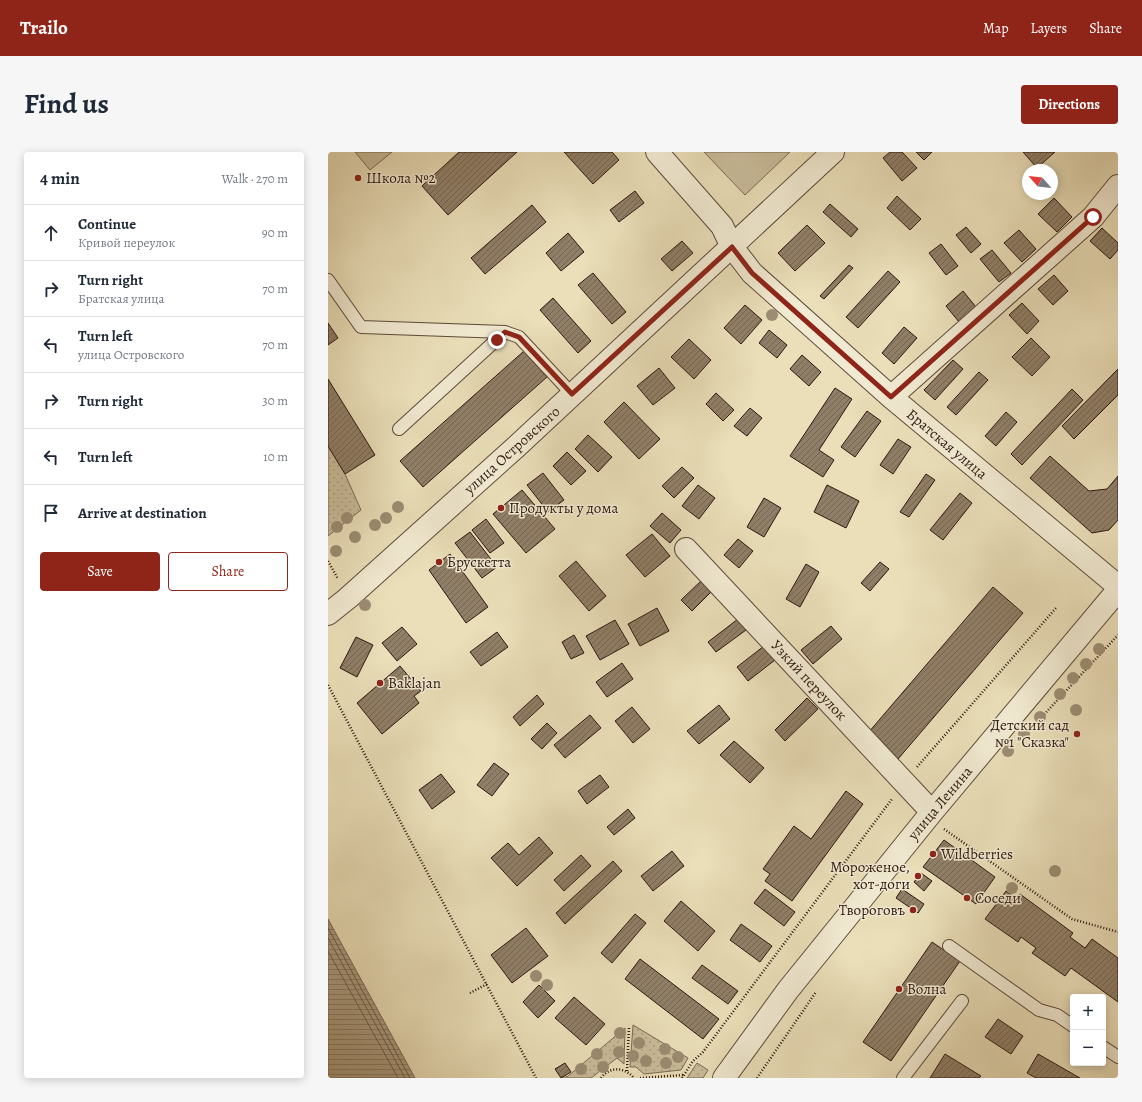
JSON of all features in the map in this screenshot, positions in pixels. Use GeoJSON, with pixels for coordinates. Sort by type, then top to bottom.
{"type":"FeatureCollection","features":[{"type":"Feature","properties":{"kind":"street","name":"Братская улица"},"geometry":{"type":"LineString","coordinates":[[657,152],[722,226],[732,247],[752,273],[891,397],[1118,586]]}},
{"type":"Feature","properties":{"kind":"street","name":"улица Островского"},"geometry":{"type":"LineString","coordinates":[[328,614],[373,576],[572,394],[833,152]]}},
{"type":"Feature","properties":{"kind":"street"},"geometry":{"type":"LineString","coordinates":[[891,397],[1093,217],[1118,186]]}},
{"type":"Feature","properties":{"kind":"street","name":"Узкий переулок"},"geometry":{"type":"LineString","coordinates":[[686,549],[904,782],[936,819]]}},
{"type":"Feature","properties":{"kind":"street","name":"улица Ленина"},"geometry":{"type":"LineString","coordinates":[[726,1077],[788,990],[936,819],[1118,590]]}},
{"type":"Feature","properties":{"kind":"lane"},"geometry":{"type":"LineString","coordinates":[[328,280],[361,328],[505,332],[519,337],[572,394]]}},
{"type":"Feature","properties":{"kind":"lane"},"geometry":{"type":"LineString","coordinates":[[399,429],[505,332]]}},
{"type":"Feature","properties":{"kind":"lane"},"geometry":{"type":"LineString","coordinates":[[949,946],[1039,1010],[1057,1015],[1070,1024]]}},
{"type":"Feature","properties":{"kind":"lane"},"geometry":{"type":"LineString","coordinates":[[903,1078],[962,1001]]}},
{"type":"Feature","properties":{"kind":"lane"},"geometry":{"type":"LineString","coordinates":[[1106,1049],[1118,1057]]}},
{"type":"Feature","properties":{"kind":"path"},"geometry":{"type":"LineString","coordinates":[[640,1078],[683,1076],[693,1060],[703,1052],[904,782],[1056,608]]}},
{"type":"Feature","properties":{"kind":"path"},"geometry":{"type":"LineString","coordinates":[[328,685],[536,1078]]}},
{"type":"Feature","properties":{"kind":"path"},"geometry":{"type":"LineString","coordinates":[[936,819],[1072,919],[1118,932]]}},
{"type":"Feature","properties":{"kind":"path"},"geometry":{"type":"LineString","coordinates":[[470,993],[487,984]]}},
{"type":"Feature","properties":{"kind":"path"},"geometry":{"type":"LineString","coordinates":[[627,1071],[629,1027]]}},
{"type":"Feature","properties":{"kind":"path"},"geometry":{"type":"LineString","coordinates":[[601,1078],[608,1071],[614,1069],[627,1071],[634,1078]]}},
{"type":"Feature","properties":{"kind":"shaded area"},"geometry":{"type":"Polygon","coordinates":[[[355,152],[392,152],[370,170],[355,152]]]}},
{"type":"Feature","properties":{"kind":"shaded area"},"geometry":{"type":"Polygon","coordinates":[[[704,152],[790,152],[745,195],[704,152]]]}},
{"type":"Feature","properties":{"kind":"shaded area"},"geometry":{"type":"Polygon","coordinates":[[[328,446],[345,474],[361,510],[328,536],[328,446]]]}},
{"type":"Feature","properties":{"kind":"shaded area"},"geometry":{"type":"Polygon","coordinates":[[[633,1025],[688,1058],[681,1070],[644,1074],[636,1067],[630,1067],[633,1025]]]}},
{"type":"Feature","properties":{"kind":"shaded area"},"geometry":{"type":"Polygon","coordinates":[[[625,1028],[624,1064],[617,1058],[591,1078],[561,1078],[565,1075],[567,1077],[625,1028]]]}},
{"type":"Feature","properties":{"kind":"shaded area"},"geometry":{"type":"Polygon","coordinates":[[[697,1063],[708,1070],[703,1078],[687,1078],[697,1063]]]}},
{"type":"Feature","properties":{"kind":"water"},"geometry":{"type":"Polygon","coordinates":[[[328,919],[415,1078],[328,1078],[328,919]]]}},
{"type":"Feature","properties":{"kind":"building"},"geometry":{"type":"Polygon","coordinates":[[[459,152],[517,152],[448,215],[422,186],[459,152]]]}},
{"type":"Feature","properties":{"kind":"building"},"geometry":{"type":"Polygon","coordinates":[[[564,152],[612,152],[619,160],[593,184],[564,152]]]}},
{"type":"Feature","properties":{"kind":"building"},"geometry":{"type":"Polygon","coordinates":[[[890,152],[902,152],[917,168],[902,181],[883,158],[890,152]]]}},
{"type":"Feature","properties":{"kind":"building"},"geometry":{"type":"Polygon","coordinates":[[[916,152],[932,152],[924,160],[916,152]]]}},
{"type":"Feature","properties":{"kind":"building"},"geometry":{"type":"Polygon","coordinates":[[[1023,152],[1055,152],[1042,164],[1034,164],[1023,152]]]}},
{"type":"Feature","properties":{"kind":"building"},"geometry":{"type":"Polygon","coordinates":[[[635,191],[644,203],[619,222],[610,210],[635,191]]]}},
{"type":"Feature","properties":{"kind":"building"},"geometry":{"type":"Polygon","coordinates":[[[897,196],[921,219],[910,230],[887,208],[897,196]]]}},
{"type":"Feature","properties":{"kind":"building"},"geometry":{"type":"Polygon","coordinates":[[[1052,200],[1056,200],[1072,217],[1057,232],[1038,214],[1052,200]]]}},
{"type":"Feature","properties":{"kind":"building"},"geometry":{"type":"Polygon","coordinates":[[[830,204],[858,229],[851,237],[823,212],[830,204]]]}},
{"type":"Feature","properties":{"kind":"building"},"geometry":{"type":"Polygon","coordinates":[[[532,205],[546,222],[485,274],[471,258],[532,205]]]}},
{"type":"Feature","properties":{"kind":"building"},"geometry":{"type":"Polygon","coordinates":[[[807,225],[825,243],[795,271],[778,253],[807,225]]]}},
{"type":"Feature","properties":{"kind":"building"},"geometry":{"type":"Polygon","coordinates":[[[966,227],[981,244],[971,253],[956,235],[966,227]]]}},
{"type":"Feature","properties":{"kind":"building"},"geometry":{"type":"Polygon","coordinates":[[[1102,228],[1118,243],[1118,250],[1110,259],[1090,241],[1102,228]]]}},
{"type":"Feature","properties":{"kind":"building"},"geometry":{"type":"Polygon","coordinates":[[[1019,230],[1036,249],[1022,262],[1004,243],[1019,230]]]}},
{"type":"Feature","properties":{"kind":"building"},"geometry":{"type":"Polygon","coordinates":[[[568,233],[584,252],[561,271],[546,253],[568,233]]]}},
{"type":"Feature","properties":{"kind":"building"},"geometry":{"type":"Polygon","coordinates":[[[682,241],[693,253],[672,271],[661,259],[682,241]]]}},
{"type":"Feature","properties":{"kind":"building"},"geometry":{"type":"Polygon","coordinates":[[[941,244],[958,266],[946,275],[929,253],[941,244]]]}},
{"type":"Feature","properties":{"kind":"building"},"geometry":{"type":"Polygon","coordinates":[[[992,250],[1011,273],[999,282],[980,259],[992,250]]]}},
{"type":"Feature","properties":{"kind":"building"},"geometry":{"type":"Polygon","coordinates":[[[849,265],[853,268],[824,299],[820,296],[849,265]]]}},
{"type":"Feature","properties":{"kind":"building"},"geometry":{"type":"Polygon","coordinates":[[[888,271],[900,282],[858,328],[846,317],[888,271]]]}},
{"type":"Feature","properties":{"kind":"building"},"geometry":{"type":"Polygon","coordinates":[[[593,273],[626,312],[612,324],[578,285],[593,273]]]}},
{"type":"Feature","properties":{"kind":"building"},"geometry":{"type":"Polygon","coordinates":[[[1054,275],[1068,291],[1053,305],[1038,289],[1054,275]]]}},
{"type":"Feature","properties":{"kind":"building"},"geometry":{"type":"Polygon","coordinates":[[[963,291],[976,307],[959,322],[946,306],[963,291]]]}},
{"type":"Feature","properties":{"kind":"building"},"geometry":{"type":"Polygon","coordinates":[[[553,298],[591,341],[578,353],[540,310],[553,298]]]}},
{"type":"Feature","properties":{"kind":"building"},"geometry":{"type":"Polygon","coordinates":[[[1022,303],[1039,321],[1027,334],[1009,315],[1022,303]]]}},
{"type":"Feature","properties":{"kind":"building"},"geometry":{"type":"Polygon","coordinates":[[[745,305],[762,320],[741,344],[724,328],[745,305]]]}},
{"type":"Feature","properties":{"kind":"building"},"geometry":{"type":"Polygon","coordinates":[[[328,323],[338,338],[328,345],[328,323]]]}},
{"type":"Feature","properties":{"kind":"building"},"geometry":{"type":"Polygon","coordinates":[[[904,327],[917,338],[894,364],[882,353],[904,327]]]}},
{"type":"Feature","properties":{"kind":"building"},"geometry":{"type":"Polygon","coordinates":[[[769,330],[787,345],[777,358],[759,343],[769,330]]]}},
{"type":"Feature","properties":{"kind":"building"},"geometry":{"type":"Polygon","coordinates":[[[1031,338],[1050,357],[1032,376],[1012,357],[1031,338]]]}},
{"type":"Feature","properties":{"kind":"building"},"geometry":{"type":"Polygon","coordinates":[[[689,339],[711,360],[694,379],[671,357],[689,339]]]}},
{"type":"Feature","properties":{"kind":"building"},"geometry":{"type":"Polygon","coordinates":[[[524,351],[547,377],[423,487],[400,461],[524,351]]]}},
{"type":"Feature","properties":{"kind":"building"},"geometry":{"type":"Polygon","coordinates":[[[802,355],[821,372],[809,386],[790,369],[802,355]]]}},
{"type":"Feature","properties":{"kind":"building"},"geometry":{"type":"Polygon","coordinates":[[[953,360],[963,369],[935,400],[924,390],[953,360]]]}},
{"type":"Feature","properties":{"kind":"building"},"geometry":{"type":"Polygon","coordinates":[[[659,368],[675,388],[653,405],[637,386],[659,368]]]}},
{"type":"Feature","properties":{"kind":"building"},"geometry":{"type":"Polygon","coordinates":[[[1118,369],[1118,395],[1074,439],[1062,426],[1118,369]]]}},
{"type":"Feature","properties":{"kind":"building"},"geometry":{"type":"Polygon","coordinates":[[[979,372],[988,380],[956,415],[947,407],[979,372]]]}},
{"type":"Feature","properties":{"kind":"building"},"geometry":{"type":"Polygon","coordinates":[[[328,379],[375,455],[345,474],[328,446],[328,379]]]}},
{"type":"Feature","properties":{"kind":"building"},"geometry":{"type":"Polygon","coordinates":[[[835,388],[852,399],[819,450],[834,460],[823,477],[790,456],[835,388]]]}},
{"type":"Feature","properties":{"kind":"building"},"geometry":{"type":"Polygon","coordinates":[[[1072,389],[1083,400],[1022,465],[1011,454],[1072,389]]]}},
{"type":"Feature","properties":{"kind":"building"},"geometry":{"type":"Polygon","coordinates":[[[716,393],[734,410],[723,421],[706,404],[716,393]]]}},
{"type":"Feature","properties":{"kind":"building"},"geometry":{"type":"Polygon","coordinates":[[[624,402],[660,439],[639,459],[604,422],[624,402]]]}},
{"type":"Feature","properties":{"kind":"building"},"geometry":{"type":"Polygon","coordinates":[[[750,408],[762,418],[747,436],[734,426],[750,408]]]}},
{"type":"Feature","properties":{"kind":"building"},"geometry":{"type":"Polygon","coordinates":[[[867,411],[881,421],[855,457],[841,447],[867,411]]]}},
{"type":"Feature","properties":{"kind":"building"},"geometry":{"type":"Polygon","coordinates":[[[1006,412],[1017,422],[996,446],[985,436],[1006,412]]]}},
{"type":"Feature","properties":{"kind":"building"},"geometry":{"type":"Polygon","coordinates":[[[588,435],[612,457],[598,472],[575,449],[588,435]]]}},
{"type":"Feature","properties":{"kind":"building"},"geometry":{"type":"Polygon","coordinates":[[[898,439],[911,447],[893,474],[880,465],[898,439]]]}},
{"type":"Feature","properties":{"kind":"building"},"geometry":{"type":"Polygon","coordinates":[[[567,452],[586,471],[571,485],[553,466],[567,452]]]}},
{"type":"Feature","properties":{"kind":"building"},"geometry":{"type":"Polygon","coordinates":[[[1050,456],[1089,491],[1107,489],[1118,476],[1118,520],[1109,530],[1092,533],[1030,478],[1050,456]]]}},
{"type":"Feature","properties":{"kind":"building"},"geometry":{"type":"Polygon","coordinates":[[[682,467],[694,478],[674,498],[662,486],[682,467]]]}},
{"type":"Feature","properties":{"kind":"building"},"geometry":{"type":"Polygon","coordinates":[[[543,473],[564,500],[548,512],[527,485],[543,473]]]}},
{"type":"Feature","properties":{"kind":"building"},"geometry":{"type":"Polygon","coordinates":[[[926,474],[935,480],[909,517],[900,512],[926,474]]]}},
{"type":"Feature","properties":{"kind":"building"},"geometry":{"type":"Polygon","coordinates":[[[698,485],[715,498],[699,519],[682,506],[698,485]]]}},
{"type":"Feature","properties":{"kind":"building"},"geometry":{"type":"Polygon","coordinates":[[[827,485],[859,501],[846,528],[814,512],[827,485]]]}},
{"type":"Feature","properties":{"kind":"building"},"geometry":{"type":"Polygon","coordinates":[[[522,490],[555,529],[526,553],[493,514],[522,490]]]}},
{"type":"Feature","properties":{"kind":"building"},"geometry":{"type":"Polygon","coordinates":[[[960,493],[972,503],[943,540],[930,530],[960,493]]]}},
{"type":"Feature","properties":{"kind":"building"},"geometry":{"type":"Polygon","coordinates":[[[764,498],[781,508],[764,537],[747,527],[764,498]]]}},
{"type":"Feature","properties":{"kind":"building"},"geometry":{"type":"Polygon","coordinates":[[[662,513],[681,530],[670,543],[650,526],[662,513]]]}},
{"type":"Feature","properties":{"kind":"building"},"geometry":{"type":"Polygon","coordinates":[[[486,519],[504,543],[490,553],[472,530],[486,519]]]}},
{"type":"Feature","properties":{"kind":"building"},"geometry":{"type":"Polygon","coordinates":[[[470,532],[497,567],[482,578],[455,543],[470,532]]]}},
{"type":"Feature","properties":{"kind":"building"},"geometry":{"type":"Polygon","coordinates":[[[652,534],[670,556],[645,577],[626,555],[652,534]]]}},
{"type":"Feature","properties":{"kind":"building"},"geometry":{"type":"Polygon","coordinates":[[[738,539],[753,551],[739,568],[724,555],[738,539]]]}},
{"type":"Feature","properties":{"kind":"building"},"geometry":{"type":"Polygon","coordinates":[[[450,554],[488,607],[466,623],[429,570],[450,554]]]}},
{"type":"Feature","properties":{"kind":"building"},"geometry":{"type":"Polygon","coordinates":[[[576,561],[606,596],[589,611],[559,576],[576,561]]]}},
{"type":"Feature","properties":{"kind":"building"},"geometry":{"type":"Polygon","coordinates":[[[880,562],[889,569],[870,591],[861,583],[880,562]]]}},
{"type":"Feature","properties":{"kind":"building"},"geometry":{"type":"Polygon","coordinates":[[[806,564],[819,572],[800,607],[786,599],[806,564]]]}},
{"type":"Feature","properties":{"kind":"building"},"geometry":{"type":"Polygon","coordinates":[[[702,580],[712,591],[692,611],[681,600],[702,580]]]}},
{"type":"Feature","properties":{"kind":"building"},"geometry":{"type":"Polygon","coordinates":[[[993,587],[1023,613],[898,759],[868,733],[993,587]]]}},
{"type":"Feature","properties":{"kind":"building"},"geometry":{"type":"Polygon","coordinates":[[[657,608],[669,631],[640,646],[628,624],[657,608]]]}},
{"type":"Feature","properties":{"kind":"building"},"geometry":{"type":"Polygon","coordinates":[[[738,619],[746,630],[716,652],[708,642],[738,619]]]}},
{"type":"Feature","properties":{"kind":"building"},"geometry":{"type":"Polygon","coordinates":[[[615,620],[629,644],[600,660],[586,636],[615,620]]]}},
{"type":"Feature","properties":{"kind":"building"},"geometry":{"type":"Polygon","coordinates":[[[831,626],[842,639],[813,664],[801,650],[831,626]]]}},
{"type":"Feature","properties":{"kind":"building"},"geometry":{"type":"Polygon","coordinates":[[[402,627],[417,644],[397,661],[382,643],[402,627]]]}},
{"type":"Feature","properties":{"kind":"building"},"geometry":{"type":"Polygon","coordinates":[[[497,632],[508,647],[481,666],[470,652],[497,632]]]}},
{"type":"Feature","properties":{"kind":"building"},"geometry":{"type":"Polygon","coordinates":[[[574,635],[584,653],[571,659],[562,642],[574,635]]]}},
{"type":"Feature","properties":{"kind":"building"},"geometry":{"type":"Polygon","coordinates":[[[356,637],[373,645],[357,677],[340,668],[356,637]]]}},
{"type":"Feature","properties":{"kind":"building"},"geometry":{"type":"Polygon","coordinates":[[[764,646],[775,660],[748,681],[737,667],[764,646]]]}},
{"type":"Feature","properties":{"kind":"building"},"geometry":{"type":"Polygon","coordinates":[[[622,663],[633,679],[607,697],[596,682],[622,663]]]}},
{"type":"Feature","properties":{"kind":"building"},"geometry":{"type":"Polygon","coordinates":[[[400,666],[421,691],[414,696],[419,703],[382,734],[357,703],[400,666]]]}},
{"type":"Feature","properties":{"kind":"building"},"geometry":{"type":"Polygon","coordinates":[[[537,695],[544,704],[520,726],[513,717],[537,695]]]}},
{"type":"Feature","properties":{"kind":"building"},"geometry":{"type":"Polygon","coordinates":[[[807,698],[818,709],[785,741],[775,730],[807,698]]]}},
{"type":"Feature","properties":{"kind":"building"},"geometry":{"type":"Polygon","coordinates":[[[719,705],[730,719],[699,744],[687,731],[719,705]]]}},
{"type":"Feature","properties":{"kind":"building"},"geometry":{"type":"Polygon","coordinates":[[[632,707],[650,729],[633,743],[615,721],[632,707]]]}},
{"type":"Feature","properties":{"kind":"building"},"geometry":{"type":"Polygon","coordinates":[[[590,715],[601,728],[565,758],[554,745],[590,715]]]}},
{"type":"Feature","properties":{"kind":"building"},"geometry":{"type":"Polygon","coordinates":[[[547,723],[557,733],[542,749],[531,739],[547,723]]]}},
{"type":"Feature","properties":{"kind":"building"},"geometry":{"type":"Polygon","coordinates":[[[734,741],[764,768],[750,783],[720,755],[734,741]]]}},
{"type":"Feature","properties":{"kind":"building"},"geometry":{"type":"Polygon","coordinates":[[[494,763],[509,774],[492,796],[477,785],[494,763]]]}},
{"type":"Feature","properties":{"kind":"building"},"geometry":{"type":"Polygon","coordinates":[[[441,774],[455,792],[432,809],[419,790],[441,774]]]}},
{"type":"Feature","properties":{"kind":"building"},"geometry":{"type":"Polygon","coordinates":[[[600,775],[609,787],[587,804],[578,791],[600,775]]]}},
{"type":"Feature","properties":{"kind":"building"},"geometry":{"type":"Polygon","coordinates":[[[846,791],[863,804],[792,901],[765,881],[770,874],[763,869],[794,826],[811,839],[846,791]]]}},
{"type":"Feature","properties":{"kind":"building"},"geometry":{"type":"Polygon","coordinates":[[[628,809],[635,818],[614,835],[607,827],[628,809]]]}},
{"type":"Feature","properties":{"kind":"building"},"geometry":{"type":"Polygon","coordinates":[[[539,837],[553,853],[517,886],[491,858],[508,843],[519,855],[539,837]]]}},
{"type":"Feature","properties":{"kind":"building"},"geometry":{"type":"Polygon","coordinates":[[[944,840],[995,877],[976,904],[923,867],[944,840]]]}},
{"type":"Feature","properties":{"kind":"building"},"geometry":{"type":"Polygon","coordinates":[[[672,851],[684,866],[653,891],[641,876],[672,851]]]}},
{"type":"Feature","properties":{"kind":"building"},"geometry":{"type":"Polygon","coordinates":[[[581,855],[591,866],[564,891],[554,880],[581,855]]]}},
{"type":"Feature","properties":{"kind":"building"},"geometry":{"type":"Polygon","coordinates":[[[613,861],[622,871],[565,924],[556,913],[613,861]]]}},
{"type":"Feature","properties":{"kind":"building"},"geometry":{"type":"Polygon","coordinates":[[[921,873],[932,881],[924,891],[914,882],[921,873]]]}},
{"type":"Feature","properties":{"kind":"building"},"geometry":{"type":"Polygon","coordinates":[[[765,889],[795,912],[784,926],[754,903],[765,889]]]}},
{"type":"Feature","properties":{"kind":"building"},"geometry":{"type":"Polygon","coordinates":[[[902,889],[924,904],[918,913],[896,898],[902,889]]]}},
{"type":"Feature","properties":{"kind":"building"},"geometry":{"type":"Polygon","coordinates":[[[1006,891],[1017,899],[1020,894],[1073,933],[1070,937],[1085,948],[1092,939],[1118,958],[1118,1002],[1071,968],[1065,976],[1032,953],[1036,948],[1021,937],[1018,942],[985,919],[1006,891]]]}},
{"type":"Feature","properties":{"kind":"building"},"geometry":{"type":"Polygon","coordinates":[[[681,901],[715,931],[698,951],[664,921],[681,901]]]}},
{"type":"Feature","properties":{"kind":"building"},"geometry":{"type":"Polygon","coordinates":[[[635,914],[646,923],[612,963],[601,953],[635,914]]]}},
{"type":"Feature","properties":{"kind":"building"},"geometry":{"type":"Polygon","coordinates":[[[741,924],[772,946],[760,962],[730,940],[741,924]]]}},
{"type":"Feature","properties":{"kind":"building"},"geometry":{"type":"Polygon","coordinates":[[[526,928],[548,956],[512,983],[491,955],[526,928]]]}},
{"type":"Feature","properties":{"kind":"building"},"geometry":{"type":"Polygon","coordinates":[[[932,942],[960,961],[891,1061],[863,1042],[932,942]]]}},
{"type":"Feature","properties":{"kind":"building"},"geometry":{"type":"Polygon","coordinates":[[[640,959],[719,1019],[703,1039],[625,979],[640,959]]]}},
{"type":"Feature","properties":{"kind":"building"},"geometry":{"type":"Polygon","coordinates":[[[702,965],[738,991],[728,1004],[692,978],[702,965]]]}},
{"type":"Feature","properties":{"kind":"building"},"geometry":{"type":"Polygon","coordinates":[[[539,985],[555,1001],[538,1018],[523,1002],[539,985]]]}},
{"type":"Feature","properties":{"kind":"building"},"geometry":{"type":"Polygon","coordinates":[[[574,997],[605,1024],[586,1045],[555,1018],[574,997]]]}},
{"type":"Feature","properties":{"kind":"building"},"geometry":{"type":"Polygon","coordinates":[[[998,1019],[1023,1036],[1011,1054],[985,1037],[998,1019]]]}},
{"type":"Feature","properties":{"kind":"building"},"geometry":{"type":"Polygon","coordinates":[[[945,1054],[981,1076],[979,1078],[930,1078],[945,1054]]]}},
{"type":"Feature","properties":{"kind":"building"},"geometry":{"type":"Polygon","coordinates":[[[1038,1054],[1080,1078],[1036,1078],[1027,1073],[1038,1054]]]}},
{"type":"Feature","properties":{"kind":"building"},"geometry":{"type":"Polygon","coordinates":[[[565,1063],[571,1072],[561,1078],[555,1069],[565,1063]]]}},
{"type":"Feature","properties":{"kind":"place","name":"Школа №2"},"geometry":{"type":"Point","coordinates":[358,178]}},
{"type":"Feature","properties":{"kind":"place","name":"Продукты у дома"},"geometry":{"type":"Point","coordinates":[501,508]}},
{"type":"Feature","properties":{"kind":"place","name":"Брускетта"},"geometry":{"type":"Point","coordinates":[439,562]}},
{"type":"Feature","properties":{"kind":"place","name":"Baklajan"},"geometry":{"type":"Point","coordinates":[380,683]}},
{"type":"Feature","properties":{"kind":"place","name":"Детский сад №1 \"Сказка\""},"geometry":{"type":"Point","coordinates":[1077,734]}},
{"type":"Feature","properties":{"kind":"place","name":"Wildberries"},"geometry":{"type":"Point","coordinates":[933,854]}},
{"type":"Feature","properties":{"kind":"place","name":"Мороженое, хот-доги"},"geometry":{"type":"Point","coordinates":[918,876]}},
{"type":"Feature","properties":{"kind":"place","name":"Соседи"},"geometry":{"type":"Point","coordinates":[967,898]}},
{"type":"Feature","properties":{"kind":"place","name":"Твороговъ"},"geometry":{"type":"Point","coordinates":[913,910]}},
{"type":"Feature","properties":{"kind":"place","name":"Волна"},"geometry":{"type":"Point","coordinates":[899,989]}},
{"type":"Feature","properties":{"kind":"route"},"geometry":{"type":"LineString","coordinates":[[497,340],[505,332],[519,337],[572,394],[732,247],[752,273],[891,397],[1093,217]]}}]}
